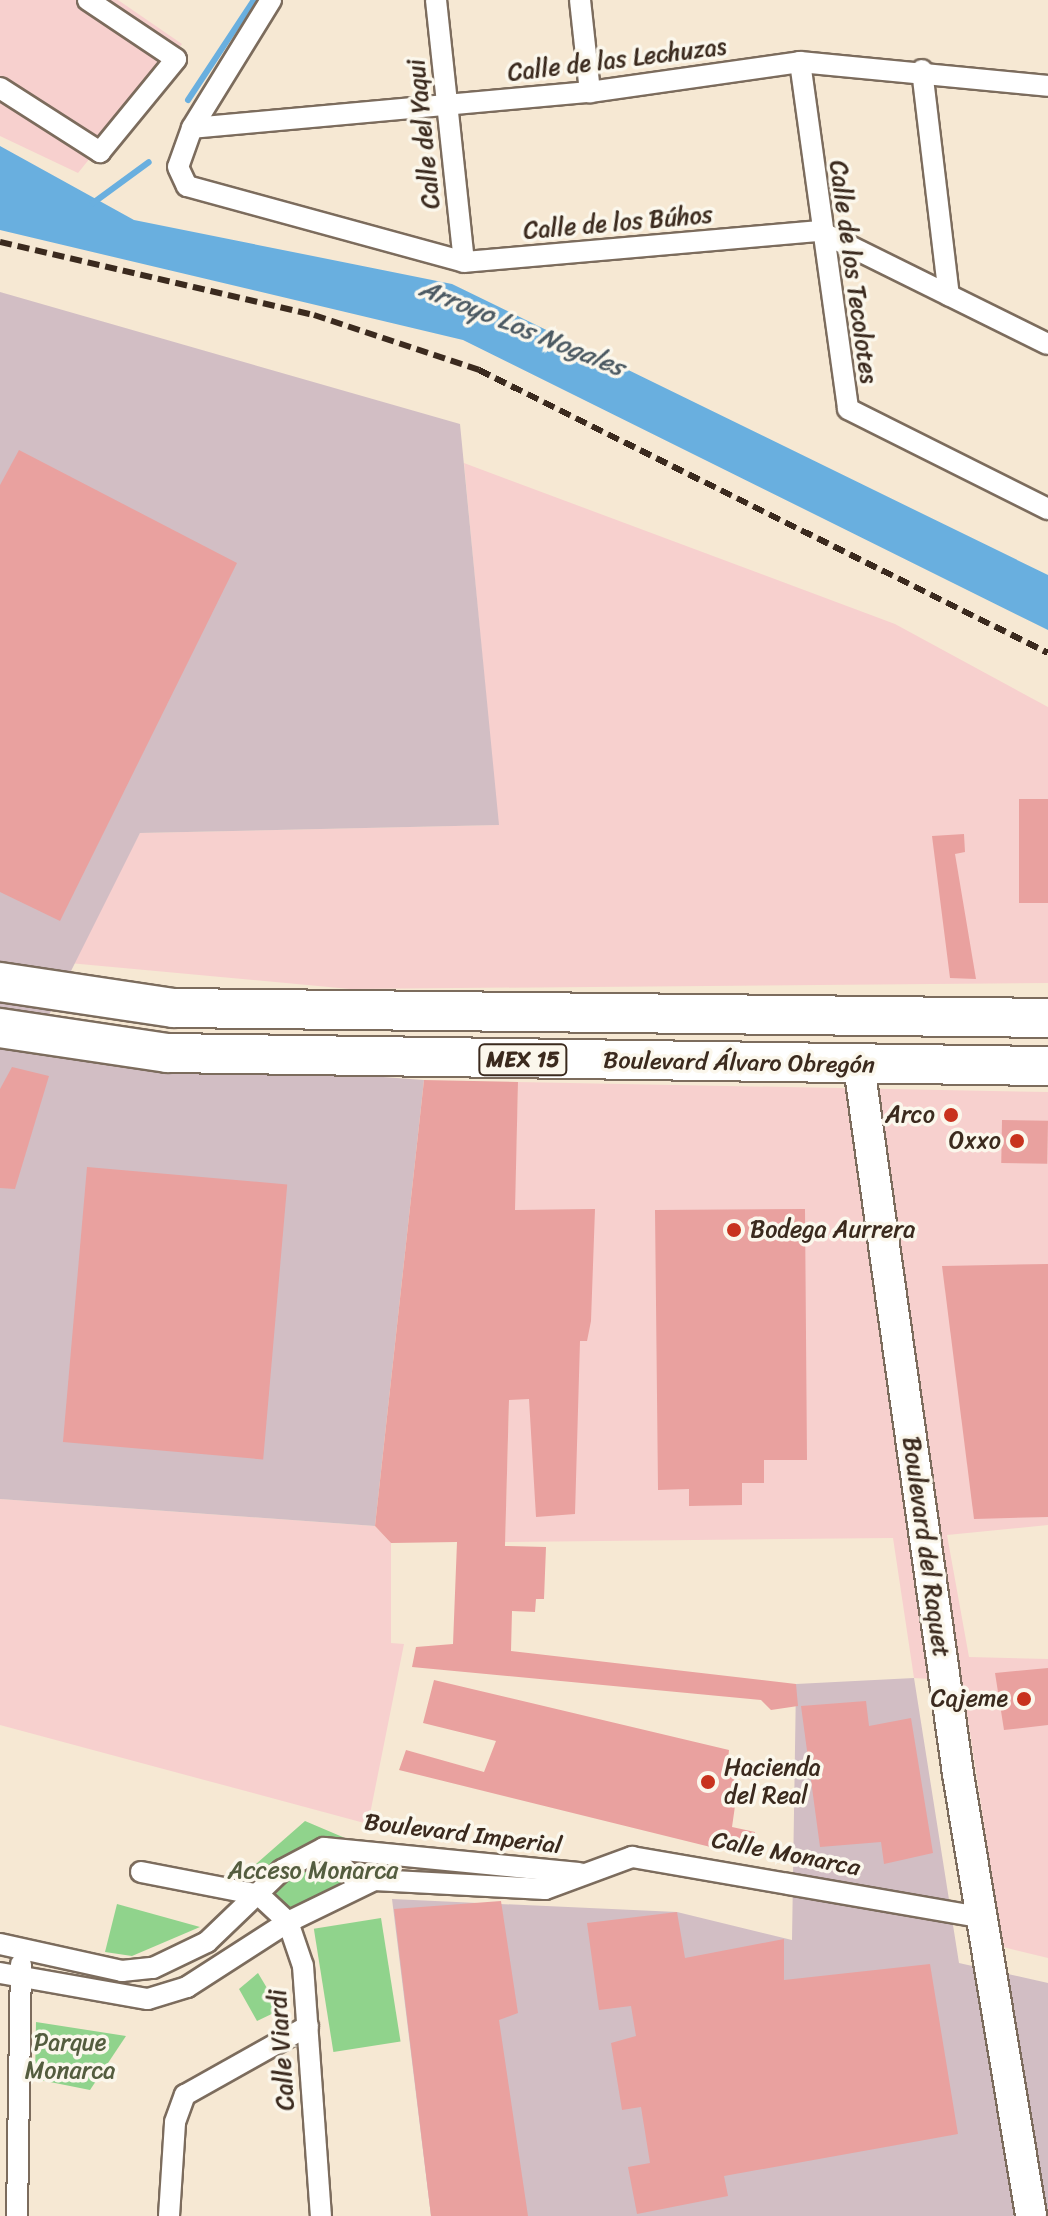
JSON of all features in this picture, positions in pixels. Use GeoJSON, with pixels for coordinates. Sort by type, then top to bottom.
{"type":"FeatureCollection","features":[{"type":"Feature","properties":{"kind":"highway","name":"Boulevard Álvaro Obregón"},"geometry":{"type":"LineString","coordinates":[[0,982],[173,1008],[1048,1018]]}},
{"type":"Feature","properties":{"kind":"highway","name":"Boulevard Álvaro Obregón"},"geometry":{"type":"LineString","coordinates":[[0,1028],[167,1053],[859,1066],[1048,1066]]}},
{"type":"Feature","properties":{"kind":"street"},"geometry":{"type":"LineString","coordinates":[[0,88],[100,152],[176,59],[88,0]]}},
{"type":"Feature","properties":{"kind":"street"},"geometry":{"type":"LineString","coordinates":[[192,128],[271,0]]}},
{"type":"Feature","properties":{"kind":"street","name":"Calle del Yaqui"},"geometry":{"type":"LineString","coordinates":[[436,0],[464,262]]}},
{"type":"Feature","properties":{"kind":"street"},"geometry":{"type":"LineString","coordinates":[[580,0],[590,92]]}},
{"type":"Feature","properties":{"kind":"street","name":"Calle de las Lechuzas"},"geometry":{"type":"LineString","coordinates":[[192,128],[590,92],[800,62],[922,70],[1047,90]]}},
{"type":"Feature","properties":{"kind":"street","name":"Calle de los Tecolotes"},"geometry":{"type":"LineString","coordinates":[[800,62],[819,231],[848,409],[1048,509]]}},
{"type":"Feature","properties":{"kind":"street"},"geometry":{"type":"LineString","coordinates":[[922,70],[949,295]]}},
{"type":"Feature","properties":{"kind":"street","name":"Calle de los Búhos"},"geometry":{"type":"LineString","coordinates":[[192,128],[180,178],[464,262],[819,231]]}},
{"type":"Feature","properties":{"kind":"street"},"geometry":{"type":"LineString","coordinates":[[819,231],[1048,344]]}},
{"type":"Feature","properties":{"kind":"street","name":"Boulevard del Raquet"},"geometry":{"type":"LineString","coordinates":[[859,1066],[980,1917],[1031,2216]]}},
{"type":"Feature","properties":{"kind":"street"},"geometry":{"type":"LineString","coordinates":[[0,1944],[122,1971],[153,1968],[207,1942],[291,1863],[324,1848],[361,1885]]}},
{"type":"Feature","properties":{"kind":"street","name":"Boulevard Imperial"},"geometry":{"type":"LineString","coordinates":[[324,1848],[583,1873]]}},
{"type":"Feature","properties":{"kind":"street","name":"Calle Monarca"},"geometry":{"type":"LineString","coordinates":[[583,1873],[651,1856],[980,1917]]}},
{"type":"Feature","properties":{"kind":"street"},"geometry":{"type":"LineString","coordinates":[[141,1872],[259,1895]]}},
{"type":"Feature","properties":{"kind":"street","name":"Boulevard Imperial"},"geometry":{"type":"LineString","coordinates":[[10,1975],[148,1999],[187,1987],[288,1922],[361,1885],[405,1878],[519,1891],[558,1886],[583,1873]]}},
{"type":"Feature","properties":{"kind":"street","name":"Calle Viardi"},"geometry":{"type":"LineString","coordinates":[[259,1895],[288,1922],[303,1966],[321,2216]]}},
{"type":"Feature","properties":{"kind":"street"},"geometry":{"type":"LineString","coordinates":[[17,2216],[10,1975],[24,1949]]}},
{"type":"Feature","properties":{"kind":"street"},"geometry":{"type":"LineString","coordinates":[[169,2216],[175,2122],[185,2095],[308,2026]]}},
{"type":"Feature","properties":{"kind":"shaded area"},"geometry":{"type":"Polygon","coordinates":[[[0,0],[118,0],[182,44],[78,173],[0,136],[0,0]]]}},
{"type":"Feature","properties":{"kind":"shaded area"},"geometry":{"type":"Polygon","coordinates":[[[0,292],[460,424],[499,825],[140,833],[31,1051],[424,1080],[375,1526],[0,1499],[0,292]]]}},
{"type":"Feature","properties":{"kind":"shaded area"},"geometry":{"type":"Polygon","coordinates":[[[464,463],[895,624],[1048,707],[1048,983],[350,989],[69,963],[140,833],[498,825],[464,463]]]}},
{"type":"Feature","properties":{"kind":"shaded area"},"geometry":{"type":"Polygon","coordinates":[[[518,1082],[1048,1092],[1048,1525],[947,1535],[969,1657],[1048,1659],[1048,1958],[1003,1947],[962,1681],[914,1678],[893,1538],[505,1542],[518,1082]]]}},
{"type":"Feature","properties":{"kind":"shaded area"},"geometry":{"type":"Polygon","coordinates":[[[0,1499],[375,1526],[391,1543],[391,1643],[404,1644],[368,1824],[0,1725],[0,1499]]]}},
{"type":"Feature","properties":{"kind":"shaded area"},"geometry":{"type":"Polygon","coordinates":[[[914,1678],[959,1963],[1048,1983],[1048,2216],[431,2216],[392,1899],[677,1912],[792,1940],[796,1684],[914,1678]]]}},
{"type":"Feature","properties":{"kind":"green space","name":"Acceso Monarca"},"geometry":{"type":"Polygon","coordinates":[[[305,1821],[352,1841],[379,1880],[290,1936],[260,1891],[241,1877],[305,1821]]]}},
{"type":"Feature","properties":{"kind":"green space"},"geometry":{"type":"Polygon","coordinates":[[[117,1904],[200,1927],[132,1956],[105,1952],[117,1904]]]}},
{"type":"Feature","properties":{"kind":"green space"},"geometry":{"type":"Polygon","coordinates":[[[381,1918],[401,2041],[333,2052],[314,1929],[381,1918]]]}},
{"type":"Feature","properties":{"kind":"green space"},"geometry":{"type":"Polygon","coordinates":[[[258,1973],[280,2010],[257,2021],[239,1989],[258,1973]]]}},
{"type":"Feature","properties":{"kind":"green space","name":"Parque Monarca"},"geometry":{"type":"Polygon","coordinates":[[[36,2022],[126,2036],[90,2090],[35,2079],[36,2022]]]}},
{"type":"Feature","properties":{"kind":"water","name":"Arroyo Los Nogales"},"geometry":{"type":"Polygon","coordinates":[[[0,146],[134,220],[452,284],[1048,575],[1048,630],[463,340],[0,230],[0,146]]]}},
{"type":"Feature","properties":{"kind":"building"},"geometry":{"type":"Polygon","coordinates":[[[19,450],[237,563],[60,921],[0,892],[0,485],[19,450]]]}},
{"type":"Feature","properties":{"kind":"building"},"geometry":{"type":"Polygon","coordinates":[[[1019,799],[1048,799],[1048,903],[1019,903],[1019,799]]]}},
{"type":"Feature","properties":{"kind":"building"},"geometry":{"type":"Polygon","coordinates":[[[964,834],[965,852],[955,854],[976,979],[950,978],[932,836],[964,834]]]}},
{"type":"Feature","properties":{"kind":"building"},"geometry":{"type":"Polygon","coordinates":[[[12,1067],[49,1076],[15,1189],[0,1188],[0,1089],[12,1067]]]}},
{"type":"Feature","properties":{"kind":"building"},"geometry":{"type":"Polygon","coordinates":[[[424,1080],[518,1082],[515,1210],[595,1209],[591,1321],[587,1341],[580,1341],[575,1514],[536,1517],[529,1399],[509,1400],[505,1546],[546,1547],[544,1599],[536,1599],[535,1612],[512,1611],[511,1651],[796,1684],[798,1706],[771,1710],[761,1700],[412,1667],[416,1647],[453,1644],[457,1542],[391,1543],[375,1526],[424,1080]]]}},
{"type":"Feature","properties":{"kind":"building","name":"Oxxo"},"geometry":{"type":"Polygon","coordinates":[[[1002,1120],[1048,1121],[1047,1164],[1001,1163],[1002,1120]]]}},
{"type":"Feature","properties":{"kind":"building"},"geometry":{"type":"Polygon","coordinates":[[[87,1167],[287,1185],[263,1459],[63,1442],[87,1167]]]}},
{"type":"Feature","properties":{"kind":"building"},"geometry":{"type":"Polygon","coordinates":[[[805,1209],[807,1460],[764,1460],[764,1483],[742,1483],[742,1505],[689,1506],[689,1489],[658,1490],[655,1210],[805,1209]]]}},
{"type":"Feature","properties":{"kind":"building"},"geometry":{"type":"Polygon","coordinates":[[[1048,1264],[1048,1517],[974,1519],[942,1266],[1048,1264]]]}},
{"type":"Feature","properties":{"kind":"building","name":"Cajeme"},"geometry":{"type":"Polygon","coordinates":[[[1048,1668],[1048,1725],[1004,1730],[995,1673],[1048,1668]]]}},
{"type":"Feature","properties":{"kind":"building"},"geometry":{"type":"Polygon","coordinates":[[[434,1680],[729,1750],[727,1769],[738,1785],[732,1827],[755,1832],[751,1857],[399,1770],[406,1750],[484,1772],[496,1741],[423,1723],[434,1680]]]}},
{"type":"Feature","properties":{"kind":"building"},"geometry":{"type":"Polygon","coordinates":[[[866,1701],[869,1726],[911,1718],[933,1853],[884,1864],[881,1842],[820,1847],[801,1706],[866,1701]]]}},
{"type":"Feature","properties":{"kind":"building"},"geometry":{"type":"Polygon","coordinates":[[[501,1901],[518,2013],[499,2020],[528,2216],[431,2216],[394,1909],[501,1901]]]}},
{"type":"Feature","properties":{"kind":"building"},"geometry":{"type":"Polygon","coordinates":[[[677,1912],[685,1958],[784,1939],[784,1980],[930,1964],[958,2134],[724,2176],[728,2196],[637,2214],[628,2167],[650,2163],[641,2107],[622,2110],[611,2043],[636,2036],[631,2006],[599,2010],[587,1923],[677,1912]]]}},
{"type":"Feature","properties":{"kind":"waterway"},"geometry":{"type":"LineString","coordinates":[[188,100],[254,0]]}},
{"type":"Feature","properties":{"kind":"waterway"},"geometry":{"type":"LineString","coordinates":[[93,203],[149,162]]}},
{"type":"Feature","properties":{"kind":"railway"},"geometry":{"type":"LineString","coordinates":[[0,242],[314,315],[479,370],[1048,653]]}},
{"type":"Feature","properties":{"kind":"place","name":"Arco"},"geometry":{"type":"Point","coordinates":[951,1115]}},
{"type":"Feature","properties":{"kind":"place","name":"Oxxo"},"geometry":{"type":"Point","coordinates":[1017,1141]}},
{"type":"Feature","properties":{"kind":"place","name":"Bodega Aurrera"},"geometry":{"type":"Point","coordinates":[734,1230]}},
{"type":"Feature","properties":{"kind":"place","name":"Cajeme"},"geometry":{"type":"Point","coordinates":[1024,1699]}},
{"type":"Feature","properties":{"kind":"place","name":"Hacienda del Real"},"geometry":{"type":"Point","coordinates":[708,1782]}}]}
